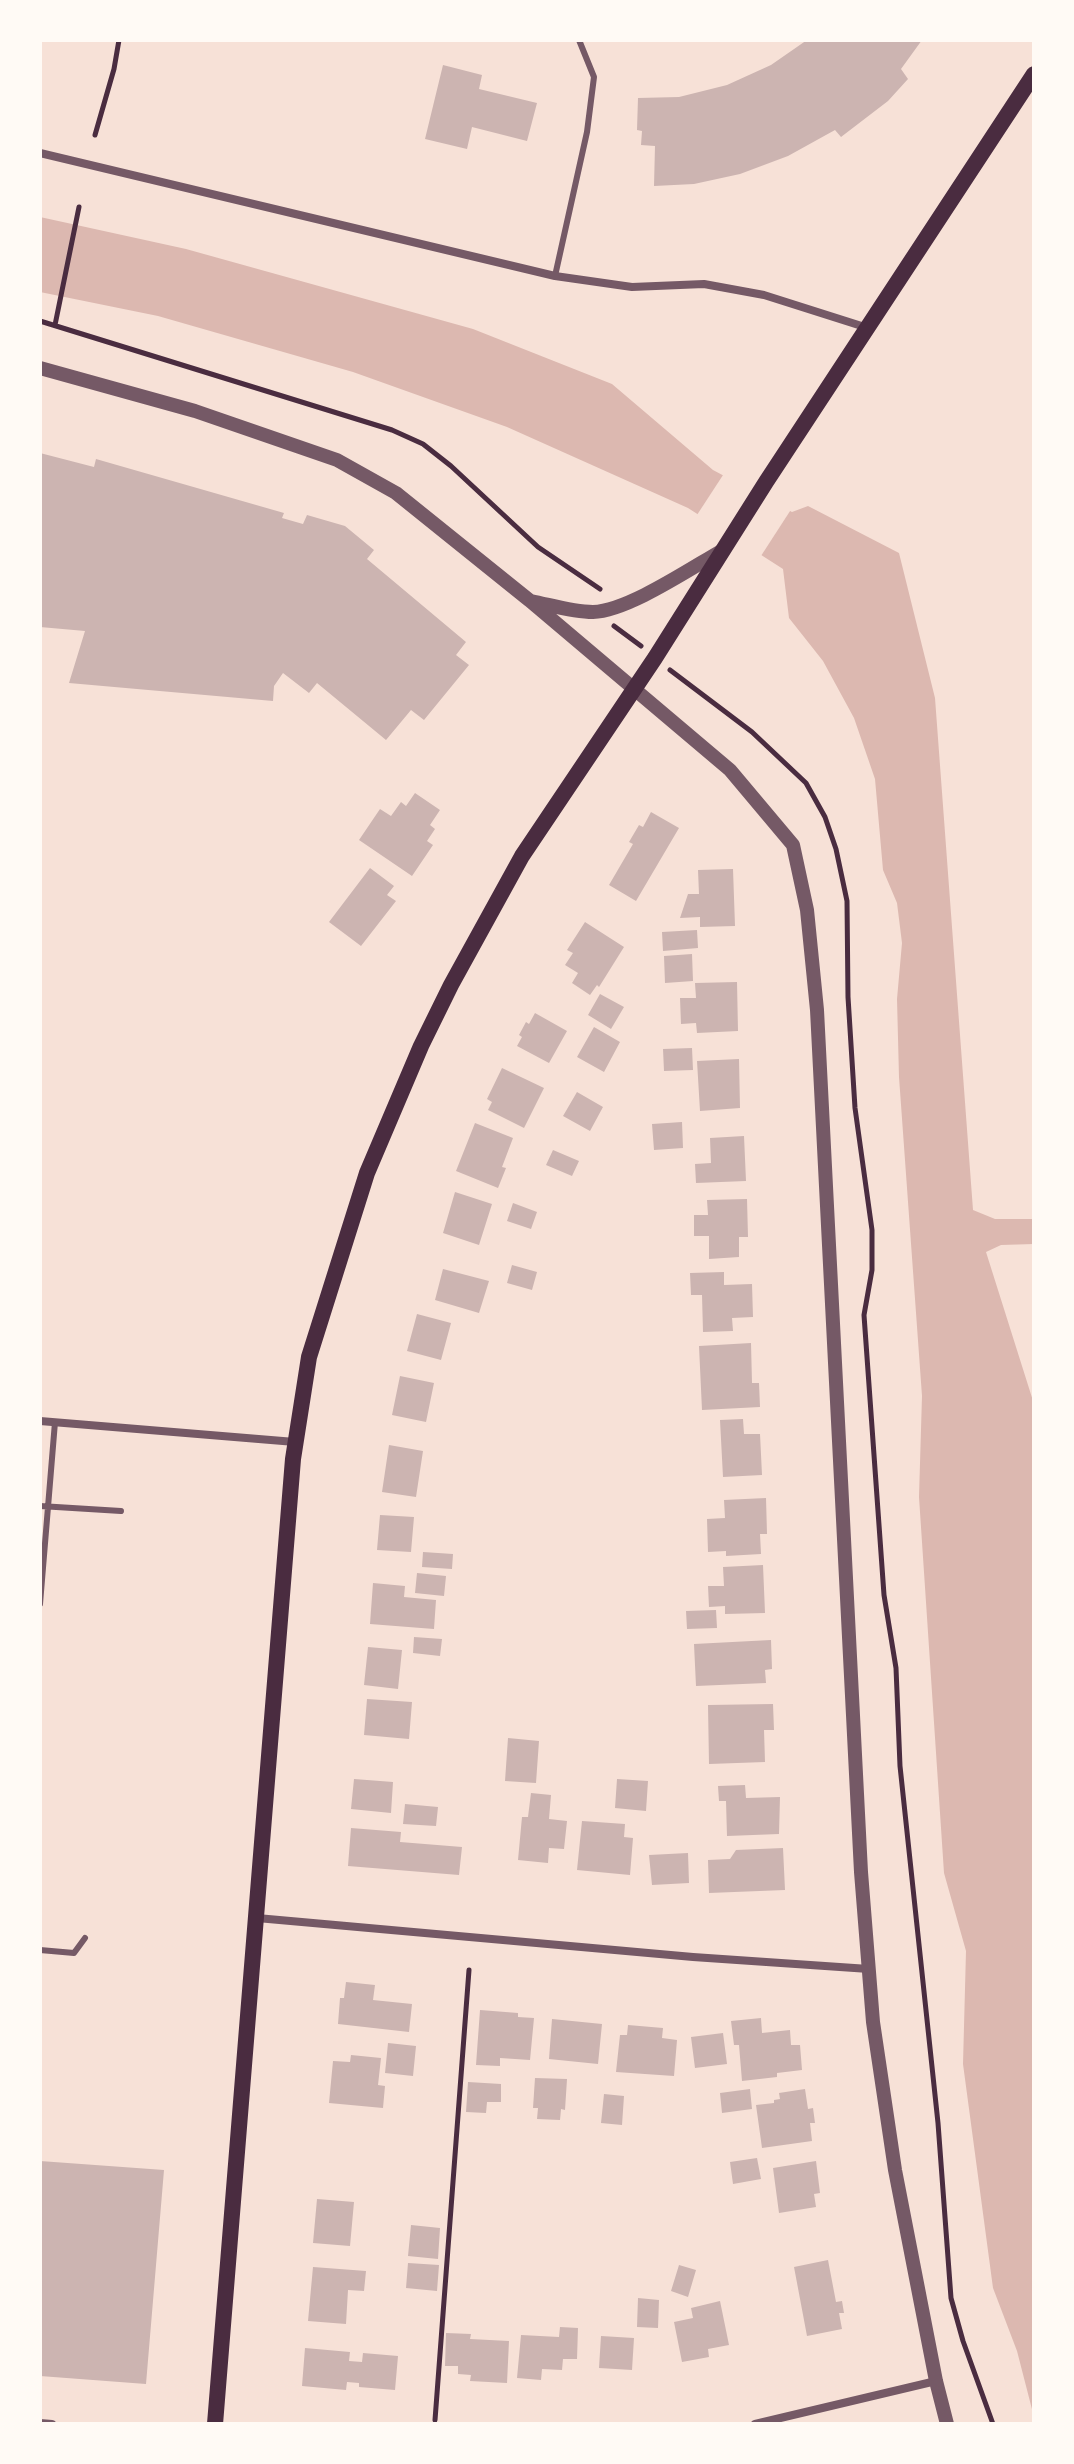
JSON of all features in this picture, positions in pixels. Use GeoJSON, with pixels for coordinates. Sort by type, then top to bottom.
{"type":"FeatureCollection","features":[{"type":"Feature","properties":{"kind":"main road"},"geometry":{"type":"LineString","coordinates":[[215,2424],[295,1442],[316,1329],[367,1173],[421,1046],[522,856],[635,689],[766,482],[1034,74]]}},
{"type":"Feature","properties":{"kind":"street"},"geometry":{"type":"LineString","coordinates":[[40,153],[555,276],[632,287],[704,284],[764,295],[868,328]]}},
{"type":"Feature","properties":{"kind":"street"},"geometry":{"type":"LineString","coordinates":[[40,368],[195,411],[337,460],[396,493],[529,600],[730,770],[793,845],[807,910],[817,1010],[861,1872],[873,2022],[895,2170],[947,2424]]}},
{"type":"Feature","properties":{"kind":"street"},"geometry":{"type":"LineString","coordinates":[[529,600],[577,611],[608,610],[723,550]]}},
{"type":"Feature","properties":{"kind":"street"},"geometry":{"type":"LineString","coordinates":[[40,1421],[295,1442]]}},
{"type":"Feature","properties":{"kind":"street"},"geometry":{"type":"LineString","coordinates":[[256,1918],[693,1957],[869,1969]]}},
{"type":"Feature","properties":{"kind":"street"},"geometry":{"type":"LineString","coordinates":[[755,2424],[936,2381]]}},
{"type":"Feature","properties":{"kind":"street"},"geometry":{"type":"LineString","coordinates":[[40,2423],[52,2424]]}},
{"type":"Feature","properties":{"kind":"lane"},"geometry":{"type":"LineString","coordinates":[[555,276],[587,132],[594,77],[579,40]]}},
{"type":"Feature","properties":{"kind":"lane"},"geometry":{"type":"LineString","coordinates":[[40,1604],[44,1506],[55,1422]]}},
{"type":"Feature","properties":{"kind":"lane"},"geometry":{"type":"LineString","coordinates":[[44,1506],[121,1511]]}},
{"type":"Feature","properties":{"kind":"lane"},"geometry":{"type":"LineString","coordinates":[[40,1950],[74,1953],[85,1938]]}},
{"type":"Feature","properties":{"kind":"path"},"geometry":{"type":"LineString","coordinates":[[95,135],[119,40]]}},
{"type":"Feature","properties":{"kind":"path"},"geometry":{"type":"LineString","coordinates":[[55,325],[79,207]]}},
{"type":"Feature","properties":{"kind":"path"},"geometry":{"type":"LineString","coordinates":[[40,321],[392,430],[423,444],[538,547],[600,589]]}},
{"type":"Feature","properties":{"kind":"path"},"geometry":{"type":"LineString","coordinates":[[619,632],[631,638]]}},
{"type":"Feature","properties":{"kind":"path"},"geometry":{"type":"LineString","coordinates":[[687,686],[752,732],[806,783],[825,817],[836,849],[847,901],[848,997],[855,1108],[872,1230],[872,1270],[864,1315],[884,1595],[896,1668],[900,1766],[938,2123],[951,2298],[993,2424]]}},
{"type":"Feature","properties":{"kind":"path"},"geometry":{"type":"LineString","coordinates":[[435,2420],[469,1970]]}},
{"type":"Feature","properties":{"kind":"shaded area"},"geometry":{"type":"Polygon","coordinates":[[[40,217],[186,249],[473,329],[612,384],[713,470],[792,512],[808,506],[899,553],[935,698],[973,1210],[995,1219],[1034,1219],[1034,1244],[1001,1245],[986,1252],[1034,1404],[1034,2417],[1017,2351],[993,2288],[963,2064],[966,1951],[944,1873],[919,1497],[922,1396],[899,1077],[897,999],[902,943],[897,903],[883,870],[875,779],[854,718],[823,661],[789,618],[783,569],[688,508],[507,427],[353,372],[158,316],[40,292],[40,217]]]}},
{"type":"Feature","properties":{"kind":"pier"},"geometry":{"type":"Polygon","coordinates":[[[725,472],[792,508],[759,559],[695,518],[725,472]]]}},
{"type":"Feature","properties":{"kind":"building"},"geometry":{"type":"Polygon","coordinates":[[[807,40],[922,40],[901,69],[908,79],[888,101],[841,137],[835,130],[788,156],[740,174],[694,184],[654,186],[655,146],[641,145],[642,131],[637,130],[638,98],[679,97],[727,85],[771,65],[807,40]]]}},
{"type":"Feature","properties":{"kind":"building"},"geometry":{"type":"Polygon","coordinates":[[[443,65],[482,75],[479,89],[537,103],[527,141],[472,127],[467,149],[425,139],[443,65]]]}},
{"type":"Feature","properties":{"kind":"building"},"geometry":{"type":"Polygon","coordinates":[[[40,453],[94,467],[96,459],[284,513],[282,518],[303,524],[307,515],[345,526],[374,550],[367,559],[466,642],[456,655],[469,665],[424,720],[411,710],[386,740],[317,683],[309,693],[283,673],[274,686],[273,701],[69,683],[85,631],[40,627],[40,453]]]}},
{"type":"Feature","properties":{"kind":"building"},"geometry":{"type":"Polygon","coordinates":[[[415,793],[440,810],[430,825],[435,829],[427,841],[433,845],[412,876],[359,840],[380,809],[391,816],[401,802],[406,806],[415,793]]]}},
{"type":"Feature","properties":{"kind":"building"},"geometry":{"type":"Polygon","coordinates":[[[651,812],[679,828],[636,901],[609,885],[633,844],[629,842],[639,825],[643,827],[651,812]]]}},
{"type":"Feature","properties":{"kind":"building"},"geometry":{"type":"Polygon","coordinates":[[[370,868],[394,886],[387,895],[396,901],[361,946],[329,922],[370,868]]]}},
{"type":"Feature","properties":{"kind":"building"},"geometry":{"type":"Polygon","coordinates":[[[733,869],[735,926],[700,927],[700,917],[680,918],[688,894],[699,894],[698,870],[733,869]]]}},
{"type":"Feature","properties":{"kind":"building"},"geometry":{"type":"Polygon","coordinates":[[[585,922],[624,947],[599,987],[597,985],[590,995],[572,983],[578,973],[565,965],[573,953],[567,950],[585,922]]]}},
{"type":"Feature","properties":{"kind":"building"},"geometry":{"type":"Polygon","coordinates":[[[697,930],[698,948],[663,951],[662,932],[697,930]]]}},
{"type":"Feature","properties":{"kind":"building"},"geometry":{"type":"Polygon","coordinates":[[[692,954],[693,981],[665,983],[664,956],[692,954]]]}},
{"type":"Feature","properties":{"kind":"building"},"geometry":{"type":"Polygon","coordinates":[[[737,982],[738,1031],[697,1033],[696,1023],[681,1024],[680,998],[696,998],[695,983],[737,982]]]}},
{"type":"Feature","properties":{"kind":"building"},"geometry":{"type":"Polygon","coordinates":[[[600,994],[624,1007],[611,1029],[588,1015],[600,994]]]}},
{"type":"Feature","properties":{"kind":"building"},"geometry":{"type":"Polygon","coordinates":[[[535,1013],[567,1031],[549,1063],[517,1046],[526,1022],[529,1024],[535,1013]]]}},
{"type":"Feature","properties":{"kind":"building"},"geometry":{"type":"Polygon","coordinates":[[[594,1027],[620,1042],[604,1072],[577,1057],[594,1027]]]}},
{"type":"Feature","properties":{"kind":"building"},"geometry":{"type":"Polygon","coordinates":[[[692,1048],[693,1070],[664,1071],[663,1049],[692,1048]]]}},
{"type":"Feature","properties":{"kind":"building"},"geometry":{"type":"Polygon","coordinates":[[[739,1059],[740,1108],[700,1111],[697,1061],[739,1059]]]}},
{"type":"Feature","properties":{"kind":"building"},"geometry":{"type":"Polygon","coordinates":[[[502,1068],[544,1088],[524,1128],[488,1110],[492,1102],[487,1099],[502,1068]]]}},
{"type":"Feature","properties":{"kind":"building"},"geometry":{"type":"Polygon","coordinates":[[[577,1092],[603,1107],[590,1131],[563,1116],[577,1092]]]}},
{"type":"Feature","properties":{"kind":"building"},"geometry":{"type":"Polygon","coordinates":[[[682,1122],[683,1148],[654,1150],[652,1124],[682,1122]]]}},
{"type":"Feature","properties":{"kind":"building"},"geometry":{"type":"Polygon","coordinates":[[[475,1123],[513,1138],[498,1188],[456,1171],[475,1123]]]}},
{"type":"Feature","properties":{"kind":"building"},"geometry":{"type":"Polygon","coordinates":[[[744,1136],[746,1181],[696,1183],[695,1164],[711,1163],[710,1138],[744,1136]]]}},
{"type":"Feature","properties":{"kind":"building"},"geometry":{"type":"Polygon","coordinates":[[[553,1150],[579,1161],[572,1176],[546,1165],[553,1150]]]}},
{"type":"Feature","properties":{"kind":"building"},"geometry":{"type":"Polygon","coordinates":[[[455,1192],[492,1204],[479,1245],[443,1233],[455,1192]]]}},
{"type":"Feature","properties":{"kind":"building"},"geometry":{"type":"Polygon","coordinates":[[[747,1199],[748,1237],[739,1237],[739,1257],[709,1259],[709,1236],[694,1236],[694,1215],[708,1215],[707,1200],[747,1199]]]}},
{"type":"Feature","properties":{"kind":"building"},"geometry":{"type":"Polygon","coordinates":[[[513,1203],[537,1212],[531,1229],[507,1221],[513,1203]]]}},
{"type":"Feature","properties":{"kind":"building"},"geometry":{"type":"Polygon","coordinates":[[[512,1265],[537,1272],[532,1290],[507,1283],[512,1265]]]}},
{"type":"Feature","properties":{"kind":"building"},"geometry":{"type":"Polygon","coordinates":[[[443,1269],[489,1281],[479,1313],[435,1300],[443,1269]]]}},
{"type":"Feature","properties":{"kind":"building"},"geometry":{"type":"Polygon","coordinates":[[[724,1272],[724,1285],[752,1284],[753,1317],[732,1318],[733,1331],[703,1332],[702,1295],[691,1295],[690,1273],[724,1272]]]}},
{"type":"Feature","properties":{"kind":"building"},"geometry":{"type":"Polygon","coordinates":[[[417,1314],[451,1323],[441,1360],[407,1351],[417,1314]]]}},
{"type":"Feature","properties":{"kind":"building"},"geometry":{"type":"Polygon","coordinates":[[[751,1343],[752,1383],[759,1383],[760,1407],[702,1410],[699,1346],[751,1343]]]}},
{"type":"Feature","properties":{"kind":"building"},"geometry":{"type":"Polygon","coordinates":[[[400,1376],[434,1383],[426,1422],[392,1415],[400,1376]]]}},
{"type":"Feature","properties":{"kind":"building"},"geometry":{"type":"Polygon","coordinates":[[[743,1419],[744,1434],[760,1434],[762,1475],[723,1477],[720,1420],[743,1419]]]}},
{"type":"Feature","properties":{"kind":"building"},"geometry":{"type":"Polygon","coordinates":[[[389,1445],[423,1451],[416,1497],[382,1492],[389,1445]]]}},
{"type":"Feature","properties":{"kind":"building"},"geometry":{"type":"Polygon","coordinates":[[[766,1498],[767,1534],[760,1534],[761,1554],[726,1556],[726,1551],[708,1552],[707,1519],[725,1518],[724,1500],[766,1498]]]}},
{"type":"Feature","properties":{"kind":"building"},"geometry":{"type":"Polygon","coordinates":[[[380,1515],[414,1517],[411,1552],[377,1550],[380,1515]]]}},
{"type":"Feature","properties":{"kind":"building"},"geometry":{"type":"Polygon","coordinates":[[[423,1552],[453,1554],[452,1569],[422,1567],[423,1552]]]}},
{"type":"Feature","properties":{"kind":"building"},"geometry":{"type":"Polygon","coordinates":[[[763,1565],[765,1613],[725,1614],[725,1606],[709,1607],[708,1586],[724,1586],[723,1567],[763,1565]]]}},
{"type":"Feature","properties":{"kind":"building"},"geometry":{"type":"Polygon","coordinates":[[[417,1573],[446,1576],[444,1596],[415,1593],[417,1573]]]}},
{"type":"Feature","properties":{"kind":"building"},"geometry":{"type":"Polygon","coordinates":[[[373,1583],[405,1586],[404,1597],[436,1600],[434,1629],[370,1624],[373,1583]]]}},
{"type":"Feature","properties":{"kind":"building"},"geometry":{"type":"Polygon","coordinates":[[[716,1610],[717,1628],[687,1629],[686,1611],[716,1610]]]}},
{"type":"Feature","properties":{"kind":"building"},"geometry":{"type":"Polygon","coordinates":[[[414,1637],[442,1639],[440,1656],[413,1653],[414,1637]]]}},
{"type":"Feature","properties":{"kind":"building"},"geometry":{"type":"Polygon","coordinates":[[[771,1640],[772,1669],[765,1670],[766,1683],[696,1686],[694,1644],[771,1640]]]}},
{"type":"Feature","properties":{"kind":"building"},"geometry":{"type":"Polygon","coordinates":[[[368,1647],[402,1650],[398,1689],[364,1685],[368,1647]]]}},
{"type":"Feature","properties":{"kind":"building"},"geometry":{"type":"Polygon","coordinates":[[[367,1699],[412,1702],[409,1739],[364,1735],[367,1699]]]}},
{"type":"Feature","properties":{"kind":"building"},"geometry":{"type":"Polygon","coordinates":[[[773,1704],[774,1730],[764,1730],[765,1762],[709,1764],[708,1705],[773,1704]]]}},
{"type":"Feature","properties":{"kind":"building"},"geometry":{"type":"Polygon","coordinates":[[[508,1738],[539,1741],[536,1783],[505,1781],[508,1738]]]}},
{"type":"Feature","properties":{"kind":"building"},"geometry":{"type":"Polygon","coordinates":[[[354,1779],[393,1782],[391,1813],[351,1809],[354,1779]]]}},
{"type":"Feature","properties":{"kind":"building"},"geometry":{"type":"Polygon","coordinates":[[[617,1779],[648,1781],[646,1811],[615,1808],[617,1779]]]}},
{"type":"Feature","properties":{"kind":"building"},"geometry":{"type":"Polygon","coordinates":[[[745,1785],[746,1798],[780,1797],[779,1834],[727,1836],[726,1801],[719,1801],[718,1786],[745,1785]]]}},
{"type":"Feature","properties":{"kind":"building"},"geometry":{"type":"Polygon","coordinates":[[[531,1793],[551,1795],[549,1819],[567,1821],[564,1849],[549,1848],[548,1863],[518,1860],[522,1817],[528,1817],[531,1793]]]}},
{"type":"Feature","properties":{"kind":"building"},"geometry":{"type":"Polygon","coordinates":[[[405,1804],[438,1807],[436,1826],[403,1824],[405,1804]]]}},
{"type":"Feature","properties":{"kind":"building"},"geometry":{"type":"Polygon","coordinates":[[[582,1821],[625,1824],[624,1837],[633,1838],[630,1875],[577,1870],[582,1821]]]}},
{"type":"Feature","properties":{"kind":"building"},"geometry":{"type":"Polygon","coordinates":[[[351,1828],[401,1832],[400,1842],[462,1847],[459,1875],[348,1866],[351,1828]]]}},
{"type":"Feature","properties":{"kind":"building"},"geometry":{"type":"Polygon","coordinates":[[[783,1848],[785,1890],[709,1893],[708,1860],[730,1859],[736,1850],[783,1848]]]}},
{"type":"Feature","properties":{"kind":"building"},"geometry":{"type":"Polygon","coordinates":[[[688,1853],[689,1883],[652,1885],[649,1855],[688,1853]]]}},
{"type":"Feature","properties":{"kind":"building"},"geometry":{"type":"Polygon","coordinates":[[[346,1982],[375,1985],[373,2000],[412,2004],[409,2032],[338,2024],[340,1998],[344,1998],[346,1982]]]}},
{"type":"Feature","properties":{"kind":"building"},"geometry":{"type":"Polygon","coordinates":[[[480,2010],[518,2013],[518,2017],[534,2018],[530,2060],[500,2058],[500,2066],[476,2065],[480,2010]]]}},
{"type":"Feature","properties":{"kind":"building"},"geometry":{"type":"Polygon","coordinates":[[[761,2018],[762,2033],[790,2030],[791,2045],[800,2045],[802,2070],[742,2081],[739,2045],[734,2045],[731,2021],[761,2018]]]}},
{"type":"Feature","properties":{"kind":"building"},"geometry":{"type":"Polygon","coordinates":[[[552,2019],[602,2024],[598,2064],[549,2059],[552,2019]]]}},
{"type":"Feature","properties":{"kind":"building"},"geometry":{"type":"Polygon","coordinates":[[[628,2025],[663,2028],[662,2038],[677,2040],[674,2076],[616,2072],[620,2035],[627,2035],[628,2025]]]}},
{"type":"Feature","properties":{"kind":"building"},"geometry":{"type":"Polygon","coordinates":[[[723,2033],[727,2064],[695,2068],[691,2037],[723,2033]]]}},
{"type":"Feature","properties":{"kind":"building"},"geometry":{"type":"Polygon","coordinates":[[[388,2043],[416,2046],[413,2076],[385,2073],[388,2043]]]}},
{"type":"Feature","properties":{"kind":"building"},"geometry":{"type":"Polygon","coordinates":[[[351,2055],[381,2058],[378,2085],[385,2086],[383,2108],[329,2103],[333,2061],[350,2062],[351,2055]]]}},
{"type":"Feature","properties":{"kind":"building"},"geometry":{"type":"Polygon","coordinates":[[[535,2078],[567,2079],[565,2110],[561,2109],[560,2120],[537,2119],[538,2108],[533,2108],[535,2078]]]}},
{"type":"Feature","properties":{"kind":"building"},"geometry":{"type":"Polygon","coordinates":[[[468,2082],[501,2084],[501,2102],[487,2102],[486,2113],[466,2112],[468,2082]]]}},
{"type":"Feature","properties":{"kind":"building"},"geometry":{"type":"Polygon","coordinates":[[[750,2089],[752,2109],[722,2113],[720,2093],[750,2089]]]}},
{"type":"Feature","properties":{"kind":"building"},"geometry":{"type":"Polygon","coordinates":[[[805,2089],[808,2109],[813,2108],[815,2123],[810,2123],[812,2141],[762,2148],[756,2105],[774,2103],[774,2100],[780,2099],[779,2093],[805,2089]]]}},
{"type":"Feature","properties":{"kind":"building"},"geometry":{"type":"Polygon","coordinates":[[[604,2094],[624,2096],[622,2125],[601,2123],[604,2094]]]}},
{"type":"Feature","properties":{"kind":"building"},"geometry":{"type":"Polygon","coordinates":[[[757,2158],[761,2179],[733,2184],[730,2162],[757,2158]]]}},
{"type":"Feature","properties":{"kind":"building"},"geometry":{"type":"Polygon","coordinates":[[[40,2161],[164,2170],[146,2384],[40,2376],[40,2161]]]}},
{"type":"Feature","properties":{"kind":"building"},"geometry":{"type":"Polygon","coordinates":[[[816,2161],[820,2193],[814,2194],[816,2207],[779,2213],[773,2168],[816,2161]]]}},
{"type":"Feature","properties":{"kind":"building"},"geometry":{"type":"Polygon","coordinates":[[[317,2199],[354,2202],[350,2246],[313,2243],[317,2199]]]}},
{"type":"Feature","properties":{"kind":"building"},"geometry":{"type":"Polygon","coordinates":[[[411,2225],[440,2228],[438,2259],[408,2256],[411,2225]]]}},
{"type":"Feature","properties":{"kind":"building"},"geometry":{"type":"Polygon","coordinates":[[[828,2260],[836,2302],[842,2301],[844,2313],[839,2313],[842,2329],[807,2336],[794,2267],[828,2260]]]}},
{"type":"Feature","properties":{"kind":"building"},"geometry":{"type":"Polygon","coordinates":[[[408,2263],[439,2265],[437,2291],[406,2288],[408,2263]]]}},
{"type":"Feature","properties":{"kind":"building"},"geometry":{"type":"Polygon","coordinates":[[[679,2265],[696,2270],[688,2297],[671,2291],[679,2265]]]}},
{"type":"Feature","properties":{"kind":"building"},"geometry":{"type":"Polygon","coordinates":[[[313,2267],[366,2271],[364,2291],[348,2290],[346,2324],[308,2321],[313,2267]]]}},
{"type":"Feature","properties":{"kind":"building"},"geometry":{"type":"Polygon","coordinates":[[[638,2298],[659,2300],[658,2328],[637,2327],[638,2298]]]}},
{"type":"Feature","properties":{"kind":"building"},"geometry":{"type":"Polygon","coordinates":[[[720,2301],[729,2345],[708,2349],[709,2357],[682,2362],[674,2322],[693,2318],[691,2308],[720,2301]]]}},
{"type":"Feature","properties":{"kind":"building"},"geometry":{"type":"Polygon","coordinates":[[[560,2327],[578,2328],[577,2359],[563,2359],[562,2370],[542,2369],[541,2380],[517,2378],[521,2335],[559,2337],[560,2327]]]}},
{"type":"Feature","properties":{"kind":"building"},"geometry":{"type":"Polygon","coordinates":[[[446,2333],[471,2334],[470,2339],[509,2341],[507,2383],[470,2381],[471,2375],[458,2374],[458,2366],[445,2366],[446,2333]]]}},
{"type":"Feature","properties":{"kind":"building"},"geometry":{"type":"Polygon","coordinates":[[[601,2336],[634,2338],[632,2370],[599,2368],[601,2336]]]}},
{"type":"Feature","properties":{"kind":"building"},"geometry":{"type":"Polygon","coordinates":[[[305,2348],[350,2352],[349,2361],[362,2362],[363,2353],[398,2356],[395,2390],[359,2387],[359,2383],[347,2382],[346,2390],[302,2386],[305,2348]]]}}]}
